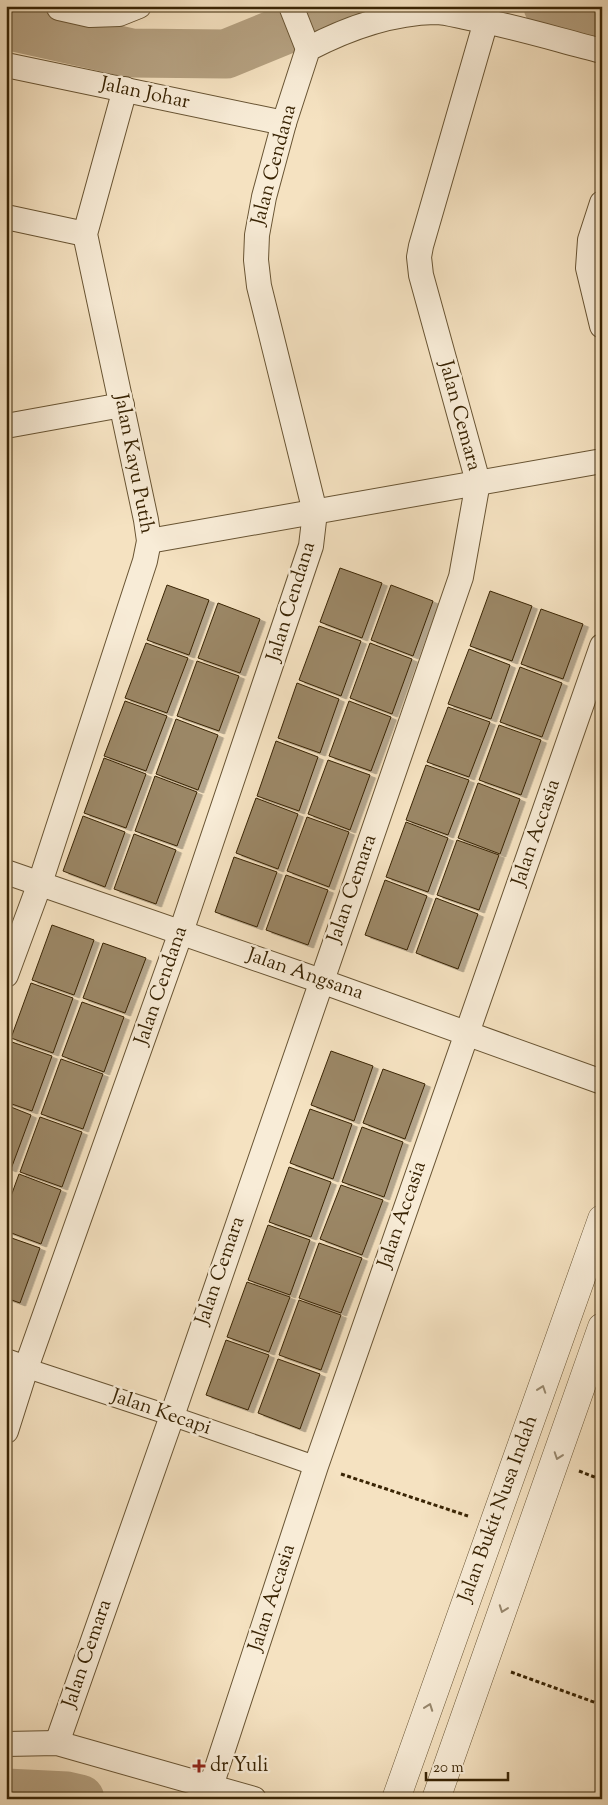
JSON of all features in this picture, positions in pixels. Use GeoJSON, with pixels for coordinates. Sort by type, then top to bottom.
{"type":"FeatureCollection","features":[{"type":"Feature","properties":{"kind":"street"},"geometry":{"type":"LineString","coordinates":[[58,6],[90,15],[119,14],[139,6]]}},
{"type":"Feature","properties":{"kind":"street"},"geometry":{"type":"LineString","coordinates":[[292,9],[306,44],[370,22],[399,16],[437,12],[486,21],[602,51]]}},
{"type":"Feature","properties":{"kind":"street","name":"Jalan Cemara"},"geometry":{"type":"LineString","coordinates":[[57,1743],[172,1416],[461,577],[478,482],[421,275],[419,257],[486,21]]}},
{"type":"Feature","properties":{"kind":"street","name":"Jalan Cendana"},"geometry":{"type":"LineString","coordinates":[[6,1431],[16,1365],[181,932],[299,587],[311,546],[315,512],[259,286],[256,260],[257,235],[264,197],[306,44]]}},
{"type":"Feature","properties":{"kind":"street","name":"Jalan Johar"},"geometry":{"type":"LineString","coordinates":[[6,65],[284,123]]}},
{"type":"Feature","properties":{"kind":"street","name":"Jalan Kayu Putih"},"geometry":{"type":"LineString","coordinates":[[6,975],[40,883],[149,541],[85,234],[125,90]]}},
{"type":"Feature","properties":{"kind":"street"},"geometry":{"type":"LineString","coordinates":[[602,203],[590,240],[588,268],[602,326]]}},
{"type":"Feature","properties":{"kind":"street"},"geometry":{"type":"LineString","coordinates":[[6,217],[85,234]]}},
{"type":"Feature","properties":{"kind":"street"},"geometry":{"type":"LineString","coordinates":[[6,426],[122,405]]}},
{"type":"Feature","properties":{"kind":"street"},"geometry":{"type":"LineString","coordinates":[[149,541],[602,461]]}},
{"type":"Feature","properties":{"kind":"street","name":"Jalan Accasia"},"geometry":{"type":"LineString","coordinates":[[211,1786],[316,1466],[602,646]]}},
{"type":"Feature","properties":{"kind":"street","name":"Jalan Angsana"},"geometry":{"type":"LineString","coordinates":[[6,872],[467,1032],[602,1082]]}},
{"type":"Feature","properties":{"kind":"street","name":"Jalan Bukit Nusa Indah"},"geometry":{"type":"LineString","coordinates":[[396,1799],[602,1220]]}},
{"type":"Feature","properties":{"kind":"street","name":"Jalan Bukit Nusa Indah"},"geometry":{"type":"LineString","coordinates":[[436,1799],[602,1327]]}},
{"type":"Feature","properties":{"kind":"street","name":"Jalan Kecapi"},"geometry":{"type":"LineString","coordinates":[[16,1365],[316,1466]]}},
{"type":"Feature","properties":{"kind":"street"},"geometry":{"type":"LineString","coordinates":[[6,1744],[57,1743],[254,1799]]}},
{"type":"Feature","properties":{"kind":"path"},"geometry":{"type":"LineString","coordinates":[[316,1466],[494,1525]]}},
{"type":"Feature","properties":{"kind":"path"},"geometry":{"type":"LineString","coordinates":[[484,1663],[602,1705]]}},
{"type":"Feature","properties":{"kind":"building"},"geometry":{"type":"Polygon","coordinates":[[[340,568],[382,583],[362,638],[320,622],[340,568]]]}},
{"type":"Feature","properties":{"kind":"building"},"geometry":{"type":"Polygon","coordinates":[[[167,585],[209,600],[189,655],[147,640],[167,585]]]}},
{"type":"Feature","properties":{"kind":"building"},"geometry":{"type":"Polygon","coordinates":[[[391,585],[433,601],[413,656],[371,640],[391,585]]]}},
{"type":"Feature","properties":{"kind":"building"},"geometry":{"type":"Polygon","coordinates":[[[490,591],[532,606],[512,661],[470,646],[490,591]]]}},
{"type":"Feature","properties":{"kind":"building"},"geometry":{"type":"Polygon","coordinates":[[[218,603],[260,619],[240,673],[198,658],[218,603]]]}},
{"type":"Feature","properties":{"kind":"building"},"geometry":{"type":"Polygon","coordinates":[[[541,609],[583,624],[563,679],[521,664],[541,609]]]}},
{"type":"Feature","properties":{"kind":"building"},"geometry":{"type":"Polygon","coordinates":[[[319,626],[361,641],[341,696],[299,680],[319,626]]]}},
{"type":"Feature","properties":{"kind":"building"},"geometry":{"type":"Polygon","coordinates":[[[146,643],[188,658],[167,713],[125,698],[146,643]]]}},
{"type":"Feature","properties":{"kind":"building"},"geometry":{"type":"Polygon","coordinates":[[[370,643],[412,659],[392,714],[350,698],[370,643]]]}},
{"type":"Feature","properties":{"kind":"building"},"geometry":{"type":"Polygon","coordinates":[[[469,649],[510,665],[491,719],[448,704],[469,649]]]}},
{"type":"Feature","properties":{"kind":"building"},"geometry":{"type":"Polygon","coordinates":[[[197,661],[239,676],[219,731],[177,716],[197,661]]]}},
{"type":"Feature","properties":{"kind":"building"},"geometry":{"type":"Polygon","coordinates":[[[520,667],[562,683],[542,737],[500,722],[520,667]]]}},
{"type":"Feature","properties":{"kind":"building"},"geometry":{"type":"Polygon","coordinates":[[[297,683],[339,699],[320,753],[278,738],[297,683]]]}},
{"type":"Feature","properties":{"kind":"building"},"geometry":{"type":"Polygon","coordinates":[[[125,701],[167,716],[146,771],[104,756],[125,701]]]}},
{"type":"Feature","properties":{"kind":"building"},"geometry":{"type":"Polygon","coordinates":[[[349,701],[391,717],[371,771],[329,756],[349,701]]]}},
{"type":"Feature","properties":{"kind":"building"},"geometry":{"type":"Polygon","coordinates":[[[448,707],[490,722],[469,777],[427,762],[448,707]]]}},
{"type":"Feature","properties":{"kind":"building"},"geometry":{"type":"Polygon","coordinates":[[[176,719],[218,735],[198,790],[156,774],[176,719]]]}},
{"type":"Feature","properties":{"kind":"building"},"geometry":{"type":"Polygon","coordinates":[[[499,725],[541,740],[521,795],[479,780],[499,725]]]}},
{"type":"Feature","properties":{"kind":"building"},"geometry":{"type":"Polygon","coordinates":[[[276,741],[318,757],[299,811],[257,796],[276,741]]]}},
{"type":"Feature","properties":{"kind":"building"},"geometry":{"type":"Polygon","coordinates":[[[104,758],[146,774],[126,828],[84,813],[104,758]]]}},
{"type":"Feature","properties":{"kind":"building"},"geometry":{"type":"Polygon","coordinates":[[[328,760],[370,775],[350,830],[308,814],[328,760]]]}},
{"type":"Feature","properties":{"kind":"building"},"geometry":{"type":"Polygon","coordinates":[[[426,765],[469,780],[448,835],[406,820],[426,765]]]}},
{"type":"Feature","properties":{"kind":"building"},"geometry":{"type":"Polygon","coordinates":[[[155,776],[197,792],[177,846],[135,831],[155,776]]]}},
{"type":"Feature","properties":{"kind":"building"},"geometry":{"type":"Polygon","coordinates":[[[478,783],[520,799],[500,854],[458,838],[478,783]]]}},
{"type":"Feature","properties":{"kind":"building"},"geometry":{"type":"Polygon","coordinates":[[[256,798],[298,814],[278,869],[236,853],[256,798]]]}},
{"type":"Feature","properties":{"kind":"building"},"geometry":{"type":"Polygon","coordinates":[[[83,816],[125,832],[105,887],[63,871],[83,816]]]}},
{"type":"Feature","properties":{"kind":"building"},"geometry":{"type":"Polygon","coordinates":[[[307,817],[349,832],[329,887],[287,871],[307,817]]]}},
{"type":"Feature","properties":{"kind":"building"},"geometry":{"type":"Polygon","coordinates":[[[406,822],[448,838],[428,892],[386,877],[406,822]]]}},
{"type":"Feature","properties":{"kind":"building"},"geometry":{"type":"Polygon","coordinates":[[[134,834],[176,850],[156,904],[114,889],[134,834]]]}},
{"type":"Feature","properties":{"kind":"building"},"geometry":{"type":"Polygon","coordinates":[[[457,840],[499,855],[479,910],[437,895],[457,840]]]}},
{"type":"Feature","properties":{"kind":"building"},"geometry":{"type":"Polygon","coordinates":[[[234,857],[277,872],[257,927],[215,912],[234,857]]]}},
{"type":"Feature","properties":{"kind":"building"},"geometry":{"type":"Polygon","coordinates":[[[286,875],[328,890],[308,945],[266,930],[286,875]]]}},
{"type":"Feature","properties":{"kind":"building"},"geometry":{"type":"Polygon","coordinates":[[[385,880],[427,896],[407,950],[365,935],[385,880]]]}},
{"type":"Feature","properties":{"kind":"building"},"geometry":{"type":"Polygon","coordinates":[[[436,898],[478,914],[458,969],[416,953],[436,898]]]}},
{"type":"Feature","properties":{"kind":"building"},"geometry":{"type":"Polygon","coordinates":[[[52,925],[94,940],[74,995],[32,980],[52,925]]]}},
{"type":"Feature","properties":{"kind":"building"},"geometry":{"type":"Polygon","coordinates":[[[103,943],[146,958],[125,1013],[83,998],[103,943]]]}},
{"type":"Feature","properties":{"kind":"building"},"geometry":{"type":"Polygon","coordinates":[[[31,983],[73,998],[53,1053],[11,1038],[31,983]]]}},
{"type":"Feature","properties":{"kind":"building"},"geometry":{"type":"Polygon","coordinates":[[[82,1002],[124,1017],[104,1072],[62,1056],[82,1002]]]}},
{"type":"Feature","properties":{"kind":"building"},"geometry":{"type":"Polygon","coordinates":[[[9,1041],[52,1056],[32,1111],[6,1102],[6,1050],[9,1041]]]}},
{"type":"Feature","properties":{"kind":"building"},"geometry":{"type":"Polygon","coordinates":[[[331,1051],[373,1066],[354,1121],[311,1105],[331,1051]]]}},
{"type":"Feature","properties":{"kind":"building"},"geometry":{"type":"Polygon","coordinates":[[[61,1059],[103,1074],[83,1129],[41,1114],[61,1059]]]}},
{"type":"Feature","properties":{"kind":"building"},"geometry":{"type":"Polygon","coordinates":[[[383,1069],[425,1084],[405,1139],[363,1123],[383,1069]]]}},
{"type":"Feature","properties":{"kind":"building"},"geometry":{"type":"Polygon","coordinates":[[[6,1105],[31,1115],[11,1169],[6,1167],[6,1105]]]}},
{"type":"Feature","properties":{"kind":"building"},"geometry":{"type":"Polygon","coordinates":[[[310,1109],[352,1124],[333,1179],[290,1163],[310,1109]]]}},
{"type":"Feature","properties":{"kind":"building"},"geometry":{"type":"Polygon","coordinates":[[[40,1117],[82,1132],[62,1187],[20,1172],[40,1117]]]}},
{"type":"Feature","properties":{"kind":"building"},"geometry":{"type":"Polygon","coordinates":[[[362,1127],[403,1142],[384,1197],[342,1182],[362,1127]]]}},
{"type":"Feature","properties":{"kind":"building"},"geometry":{"type":"Polygon","coordinates":[[[289,1167],[331,1182],[311,1237],[269,1222],[289,1167]]]}},
{"type":"Feature","properties":{"kind":"building"},"geometry":{"type":"Polygon","coordinates":[[[19,1174],[61,1190],[41,1244],[6,1231],[6,1210],[19,1174]]]}},
{"type":"Feature","properties":{"kind":"building"},"geometry":{"type":"Polygon","coordinates":[[[341,1185],[383,1200],[362,1255],[320,1239],[341,1185]]]}},
{"type":"Feature","properties":{"kind":"building"},"geometry":{"type":"Polygon","coordinates":[[[268,1225],[310,1240],[290,1295],[248,1280],[268,1225]]]}},
{"type":"Feature","properties":{"kind":"building"},"geometry":{"type":"Polygon","coordinates":[[[6,1236],[40,1248],[20,1303],[6,1298],[6,1236]]]}},
{"type":"Feature","properties":{"kind":"building"},"geometry":{"type":"Polygon","coordinates":[[[319,1243],[362,1258],[341,1313],[299,1298],[319,1243]]]}},
{"type":"Feature","properties":{"kind":"building"},"geometry":{"type":"Polygon","coordinates":[[[247,1282],[290,1297],[269,1352],[227,1337],[247,1282]]]}},
{"type":"Feature","properties":{"kind":"building"},"geometry":{"type":"Polygon","coordinates":[[[299,1300],[341,1315],[321,1370],[279,1355],[299,1300]]]}},
{"type":"Feature","properties":{"kind":"building"},"geometry":{"type":"Polygon","coordinates":[[[226,1340],[269,1355],[248,1410],[206,1395],[226,1340]]]}},
{"type":"Feature","properties":{"kind":"building"},"geometry":{"type":"Polygon","coordinates":[[[278,1359],[320,1374],[300,1429],[258,1413],[278,1359]]]}},
{"type":"Feature","properties":{"kind":"waterway"},"geometry":{"type":"LineString","coordinates":[[6,25],[131,53],[226,54],[343,6]]}},
{"type":"Feature","properties":{"kind":"waterway"},"geometry":{"type":"LineString","coordinates":[[548,6],[602,21]]}},
{"type":"Feature","properties":{"kind":"waterway"},"geometry":{"type":"LineString","coordinates":[[6,1793],[67,1796],[80,1799]]}},
{"type":"Feature","properties":{"kind":"place","name":"dr Yuli"},"geometry":{"type":"Point","coordinates":[199,1766]}}]}
